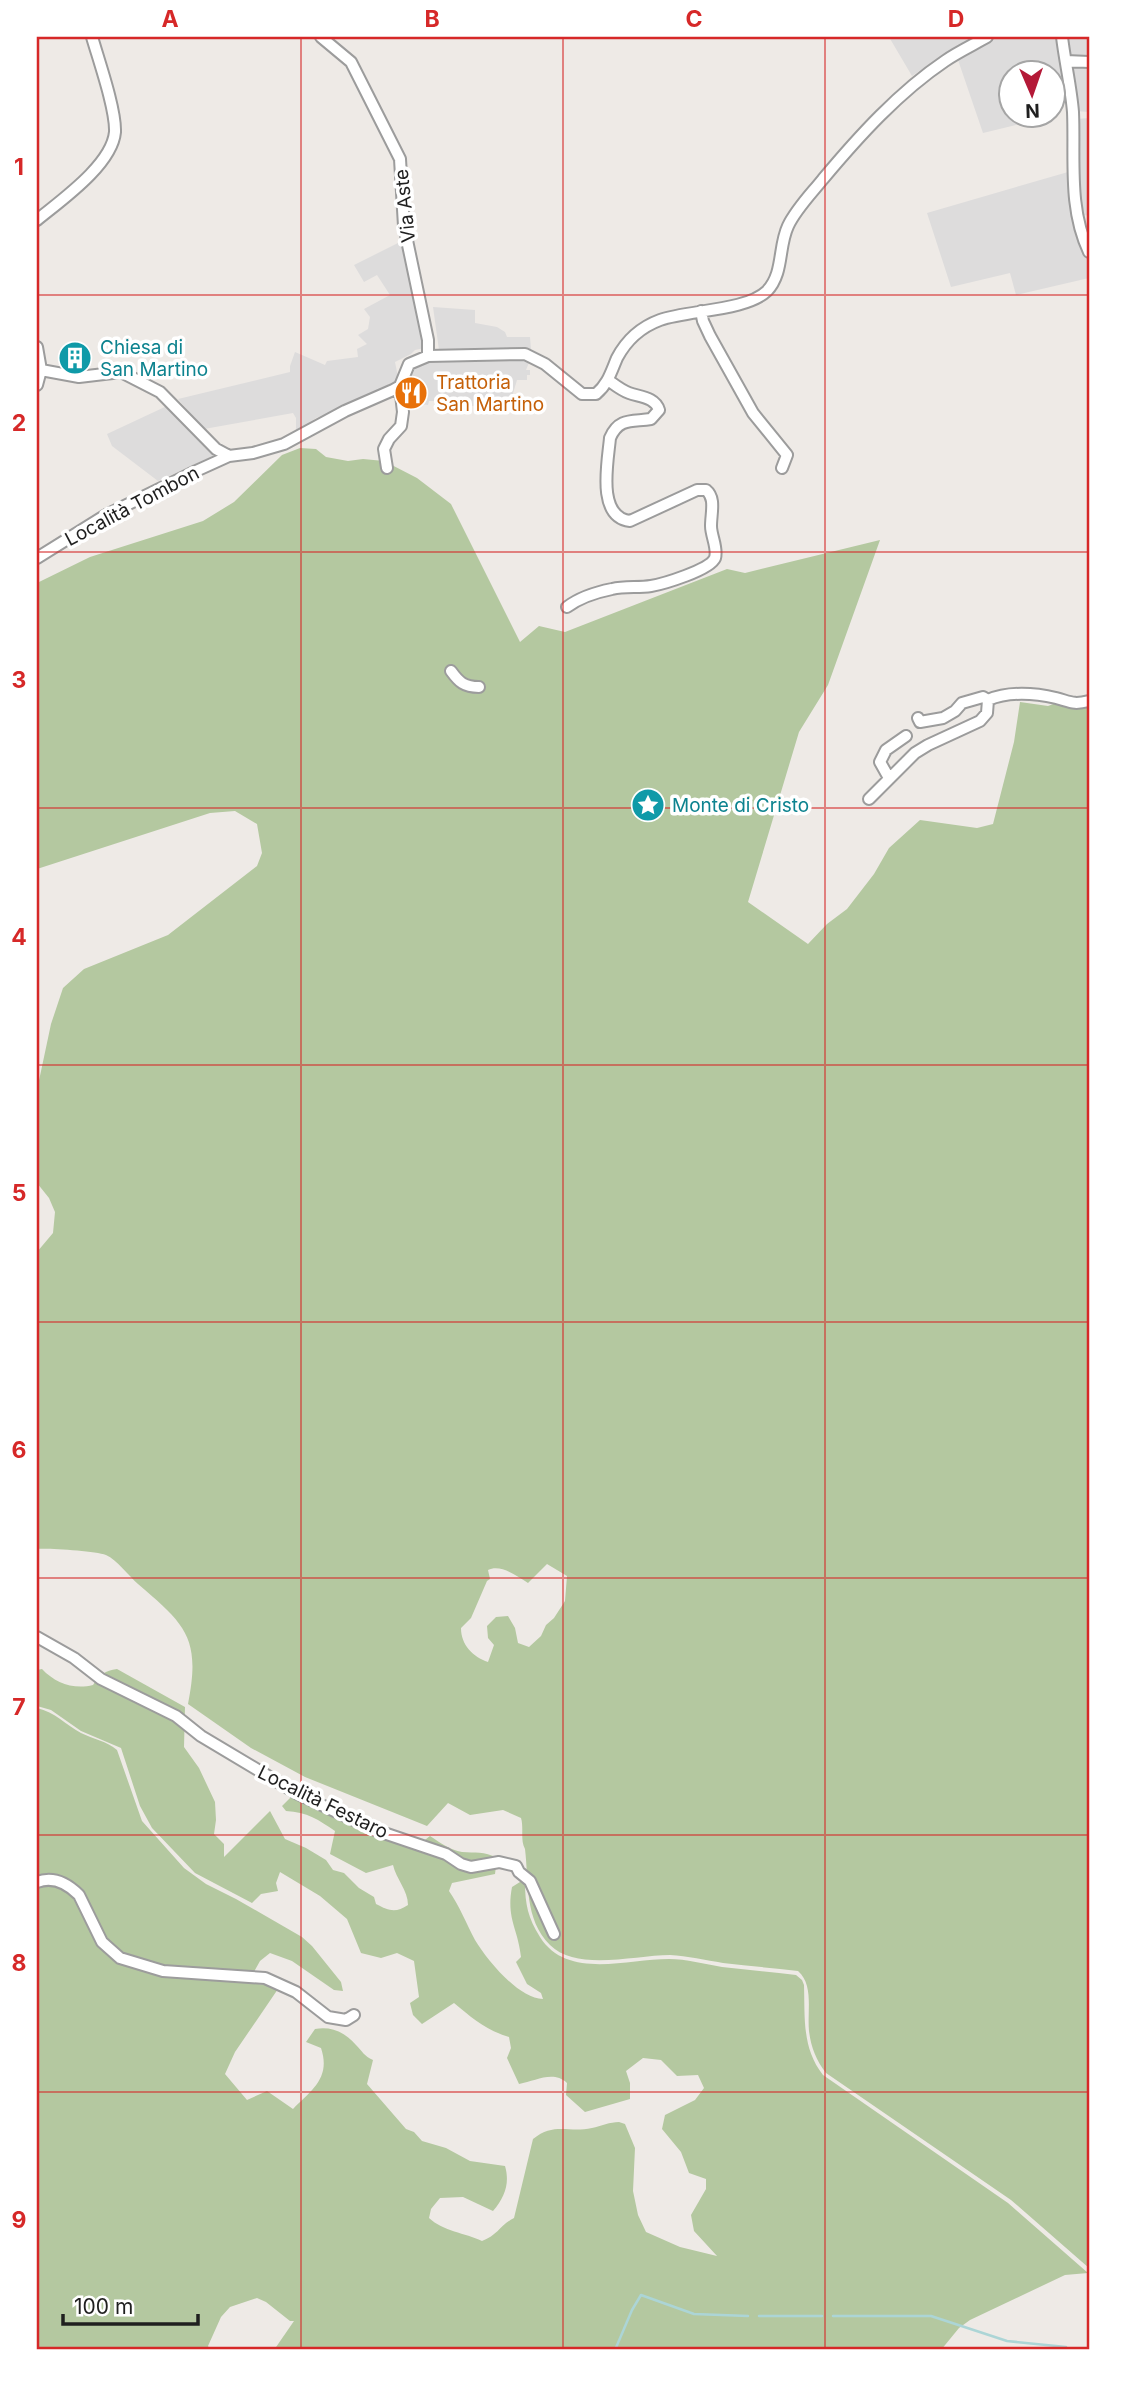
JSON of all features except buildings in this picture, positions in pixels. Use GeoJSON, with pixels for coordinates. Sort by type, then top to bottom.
{"type":"FeatureCollection","features":[{"type":"Feature","properties":{"kind":"street"},"geometry":{"type":"LineString","coordinates":[[37,220],[86,179],[114,139],[114,117],[92,37]]}},
{"type":"Feature","properties":{"kind":"street","name":"Via Aste"},"geometry":{"type":"LineString","coordinates":[[321,37],[351,62],[400,159],[404,226],[428,340],[428,356]]}},
{"type":"Feature","properties":{"kind":"street"},"geometry":{"type":"LineString","coordinates":[[387,468],[384,450],[389,439],[401,426],[403,412],[400,386],[409,364],[428,356],[525,354],[545,364],[582,394],[596,394],[608,380],[628,341],[646,326],[661,319],[740,303],[765,292],[778,270],[788,226],[849,148],[908,90],[946,60],[987,37]]}},
{"type":"Feature","properties":{"kind":"street"},"geometry":{"type":"LineString","coordinates":[[1062,37],[1066,60]]}},
{"type":"Feature","properties":{"kind":"street"},"geometry":{"type":"LineString","coordinates":[[1089,62],[1066,61],[1073,116],[1073,185],[1080,228],[1089,252]]}},
{"type":"Feature","properties":{"kind":"street"},"geometry":{"type":"LineString","coordinates":[[701,311],[707,328],[753,413],[787,455],[782,468]]}},
{"type":"Feature","properties":{"kind":"street"},"geometry":{"type":"LineString","coordinates":[[37,347],[41,370],[37,385]]}},
{"type":"Feature","properties":{"kind":"street"},"geometry":{"type":"LineString","coordinates":[[41,370],[79,377],[121,372],[160,392],[216,449],[229,456],[253,453],[284,444],[345,411],[400,386]]}},
{"type":"Feature","properties":{"kind":"street"},"geometry":{"type":"LineString","coordinates":[[567,607],[576,601],[611,589],[653,586],[684,576],[709,564],[716,553],[710,527],[712,499],[706,490],[697,490],[629,521],[619,518],[609,505],[606,495],[610,438],[613,430],[621,422],[651,419],[659,410],[653,401],[627,392],[608,380]]}},
{"type":"Feature","properties":{"kind":"street","name":"Località Tombon"},"geometry":{"type":"LineString","coordinates":[[37,558],[106,515],[229,456]]}},
{"type":"Feature","properties":{"kind":"street"},"geometry":{"type":"LineString","coordinates":[[451,671],[460,683],[468,687],[479,687]]}},
{"type":"Feature","properties":{"kind":"street"},"geometry":{"type":"LineString","coordinates":[[988,700],[1000,695],[1031,694],[1060,699],[1073,705],[1089,701]]}},
{"type":"Feature","properties":{"kind":"street"},"geometry":{"type":"LineString","coordinates":[[918,718],[920,722],[943,718],[962,704],[983,697],[988,700]]}},
{"type":"Feature","properties":{"kind":"street"},"geometry":{"type":"LineString","coordinates":[[869,799],[915,753],[980,721],[987,713],[988,700]]}},
{"type":"Feature","properties":{"kind":"street"},"geometry":{"type":"LineString","coordinates":[[890,778],[880,762],[886,750],[906,736]]}},
{"type":"Feature","properties":{"kind":"street","name":"Località Festaro"},"geometry":{"type":"LineString","coordinates":[[37,1637],[74,1658],[100,1679],[176,1717],[230,1754],[312,1801],[375,1830],[446,1854],[461,1864],[471,1867],[499,1862],[516,1866],[530,1881],[554,1934]]}},
{"type":"Feature","properties":{"kind":"street"},"geometry":{"type":"LineString","coordinates":[[37,1882],[54,1880],[74,1890],[102,1942],[120,1958],[163,1971],[265,1978],[296,1992],[328,2017],[346,2020],[354,2015]]}},
{"type":"Feature","properties":{"kind":"shaded area"},"geometry":{"type":"Polygon","coordinates":[[[889,37],[979,37],[937,59],[912,76],[889,37]]]}},
{"type":"Feature","properties":{"kind":"shaded area"},"geometry":{"type":"Polygon","coordinates":[[[997,37],[1059,38],[1063,60],[996,60],[996,130],[983,133],[957,57],[997,37]]]}},
{"type":"Feature","properties":{"kind":"shaded area"},"geometry":{"type":"Polygon","coordinates":[[[1065,37],[1089,37],[1089,112],[1075,111],[1072,65],[1069,59],[1070,51],[1066,50],[1065,37]]]}},
{"type":"Feature","properties":{"kind":"shaded area"},"geometry":{"type":"Polygon","coordinates":[[[1089,118],[1089,216],[1084,215],[1081,196],[1077,119],[1089,118]]]}},
{"type":"Feature","properties":{"kind":"shaded area"},"geometry":{"type":"Polygon","coordinates":[[[1068,172],[1073,214],[1089,259],[1089,278],[1016,295],[1010,273],[951,287],[927,213],[1068,172]]]}},
{"type":"Feature","properties":{"kind":"shaded area"},"geometry":{"type":"Polygon","coordinates":[[[408,238],[424,348],[415,350],[395,362],[399,382],[388,384],[389,389],[316,418],[296,432],[296,418],[293,413],[204,429],[178,399],[290,372],[295,352],[325,365],[327,361],[358,357],[357,349],[367,344],[358,335],[368,329],[370,317],[364,309],[390,295],[377,275],[364,282],[354,265],[408,238]]]}},
{"type":"Feature","properties":{"kind":"shaded area"},"geometry":{"type":"Polygon","coordinates":[[[433,307],[475,310],[475,323],[497,327],[505,332],[507,337],[530,337],[531,349],[439,350],[433,307]]]}},
{"type":"Feature","properties":{"kind":"shaded area"},"geometry":{"type":"Polygon","coordinates":[[[450,359],[530,360],[526,370],[530,370],[530,375],[527,375],[527,380],[517,380],[509,407],[488,400],[482,407],[433,401],[429,401],[428,405],[405,402],[407,380],[416,365],[450,359]]]}},
{"type":"Feature","properties":{"kind":"shaded area"},"geometry":{"type":"Polygon","coordinates":[[[169,405],[215,455],[158,481],[112,446],[107,434],[169,405]]]}},
{"type":"Feature","properties":{"kind":"green space"},"geometry":{"type":"Polygon","coordinates":[[[300,448],[316,449],[326,457],[348,461],[384,461],[417,478],[451,504],[520,642],[539,626],[565,632],[727,569],[745,573],[880,540],[828,685],[799,732],[748,902],[808,944],[827,924],[847,909],[874,874],[889,848],[920,820],[977,828],[993,824],[1014,742],[1020,702],[1048,706],[1064,700],[1087,707],[1089,711],[1089,2268],[1011,2200],[826,2073],[811,2042],[808,1991],[798,1971],[670,1955],[591,1960],[561,1953],[542,1935],[532,1912],[521,1818],[503,1810],[470,1815],[448,1803],[427,1826],[305,1777],[251,1748],[188,1704],[192,1663],[191,1648],[186,1635],[168,1611],[119,1564],[106,1555],[37,1549],[37,1252],[53,1233],[55,1212],[49,1198],[37,1183],[37,1090],[51,1024],[63,988],[84,969],[168,935],[257,866],[262,853],[257,824],[235,811],[210,813],[37,869],[37,583],[90,557],[203,521],[234,502],[282,455],[300,448]],[[547,1564],[528,1583],[503,1570],[488,1570],[490,1579],[471,1618],[461,1628],[466,1645],[473,1654],[488,1662],[494,1645],[488,1638],[487,1626],[496,1617],[508,1616],[515,1628],[518,1643],[529,1647],[541,1636],[565,1601],[567,1576],[547,1564]]]}},
{"type":"Feature","properties":{"kind":"green space"},"geometry":{"type":"Polygon","coordinates":[[[42,1669],[59,1682],[79,1687],[93,1685],[103,1674],[117,1669],[185,1707],[184,1747],[199,1768],[215,1802],[214,1834],[224,1844],[224,1857],[270,1811],[285,1839],[326,1860],[333,1870],[344,1873],[359,1888],[374,1897],[376,1904],[392,1910],[408,1905],[393,1865],[366,1873],[330,1854],[335,1831],[312,1817],[286,1811],[282,1806],[297,1791],[356,1821],[421,1843],[430,1836],[458,1851],[484,1853],[497,1858],[495,1874],[452,1883],[449,1891],[487,1958],[504,1977],[524,1993],[543,1999],[541,1993],[527,1984],[516,1962],[521,1957],[520,1947],[510,1907],[512,1887],[520,1882],[525,1882],[528,1911],[540,1937],[552,1950],[566,1959],[599,1964],[675,1959],[796,1975],[804,1985],[808,2044],[823,2075],[1008,2203],[1088,2273],[1065,2275],[970,2320],[959,2328],[941,2350],[274,2350],[294,2321],[290,2321],[257,2298],[230,2307],[221,2317],[208,2346],[210,2350],[37,2350],[37,1708],[117,1750],[142,1821],[184,1868],[206,1884],[302,1937],[341,1982],[343,1991],[334,1990],[292,1961],[270,1953],[260,1961],[251,1977],[258,1984],[280,1986],[235,2052],[225,2074],[247,2100],[267,2091],[293,2109],[318,2083],[324,2068],[321,2048],[306,2042],[315,2029],[327,2028],[342,2033],[373,2060],[367,2084],[406,2129],[414,2132],[422,2141],[446,2148],[470,2161],[505,2166],[505,2190],[493,2211],[463,2197],[440,2198],[431,2209],[429,2218],[435,2222],[482,2241],[514,2218],[533,2139],[555,2129],[583,2129],[619,2122],[625,2124],[635,2148],[633,2191],[638,2215],[646,2232],[680,2247],[717,2256],[694,2231],[691,2215],[706,2189],[706,2179],[689,2173],[681,2152],[662,2129],[665,2115],[695,2100],[704,2088],[698,2075],[677,2076],[661,2060],[643,2058],[626,2071],[630,2083],[630,2099],[585,2112],[566,2095],[567,2083],[562,2079],[550,2077],[519,2084],[507,2058],[511,2048],[509,2037],[473,2019],[454,2003],[422,2024],[413,2015],[410,2003],[419,1997],[414,1961],[397,1953],[381,1958],[361,1953],[347,1919],[320,1896],[280,1872],[276,1883],[278,1891],[261,1894],[252,1903],[195,1873],[152,1828],[140,1806],[121,1748],[81,1731],[51,1710],[37,1706],[37,1670],[42,1669]]]}},
{"type":"Feature","properties":{"kind":"waterway"},"geometry":{"type":"LineString","coordinates":[[615,2350],[641,2295],[694,2314],[748,2316]]}},
{"type":"Feature","properties":{"kind":"waterway"},"geometry":{"type":"LineString","coordinates":[[759,2316],[822,2316]]}},
{"type":"Feature","properties":{"kind":"waterway"},"geometry":{"type":"LineString","coordinates":[[833,2316],[931,2316],[1007,2341],[1066,2347]]}},
{"type":"Feature","properties":{"kind":"place","name":"Chiesa di San Martino"},"geometry":{"type":"Point","coordinates":[75,358]}},
{"type":"Feature","properties":{"kind":"place","name":"Trattoria San Martino"},"geometry":{"type":"Point","coordinates":[411,393]}},
{"type":"Feature","properties":{"kind":"place","name":"Monte di Cristo"},"geometry":{"type":"Point","coordinates":[648,805]}}]}
